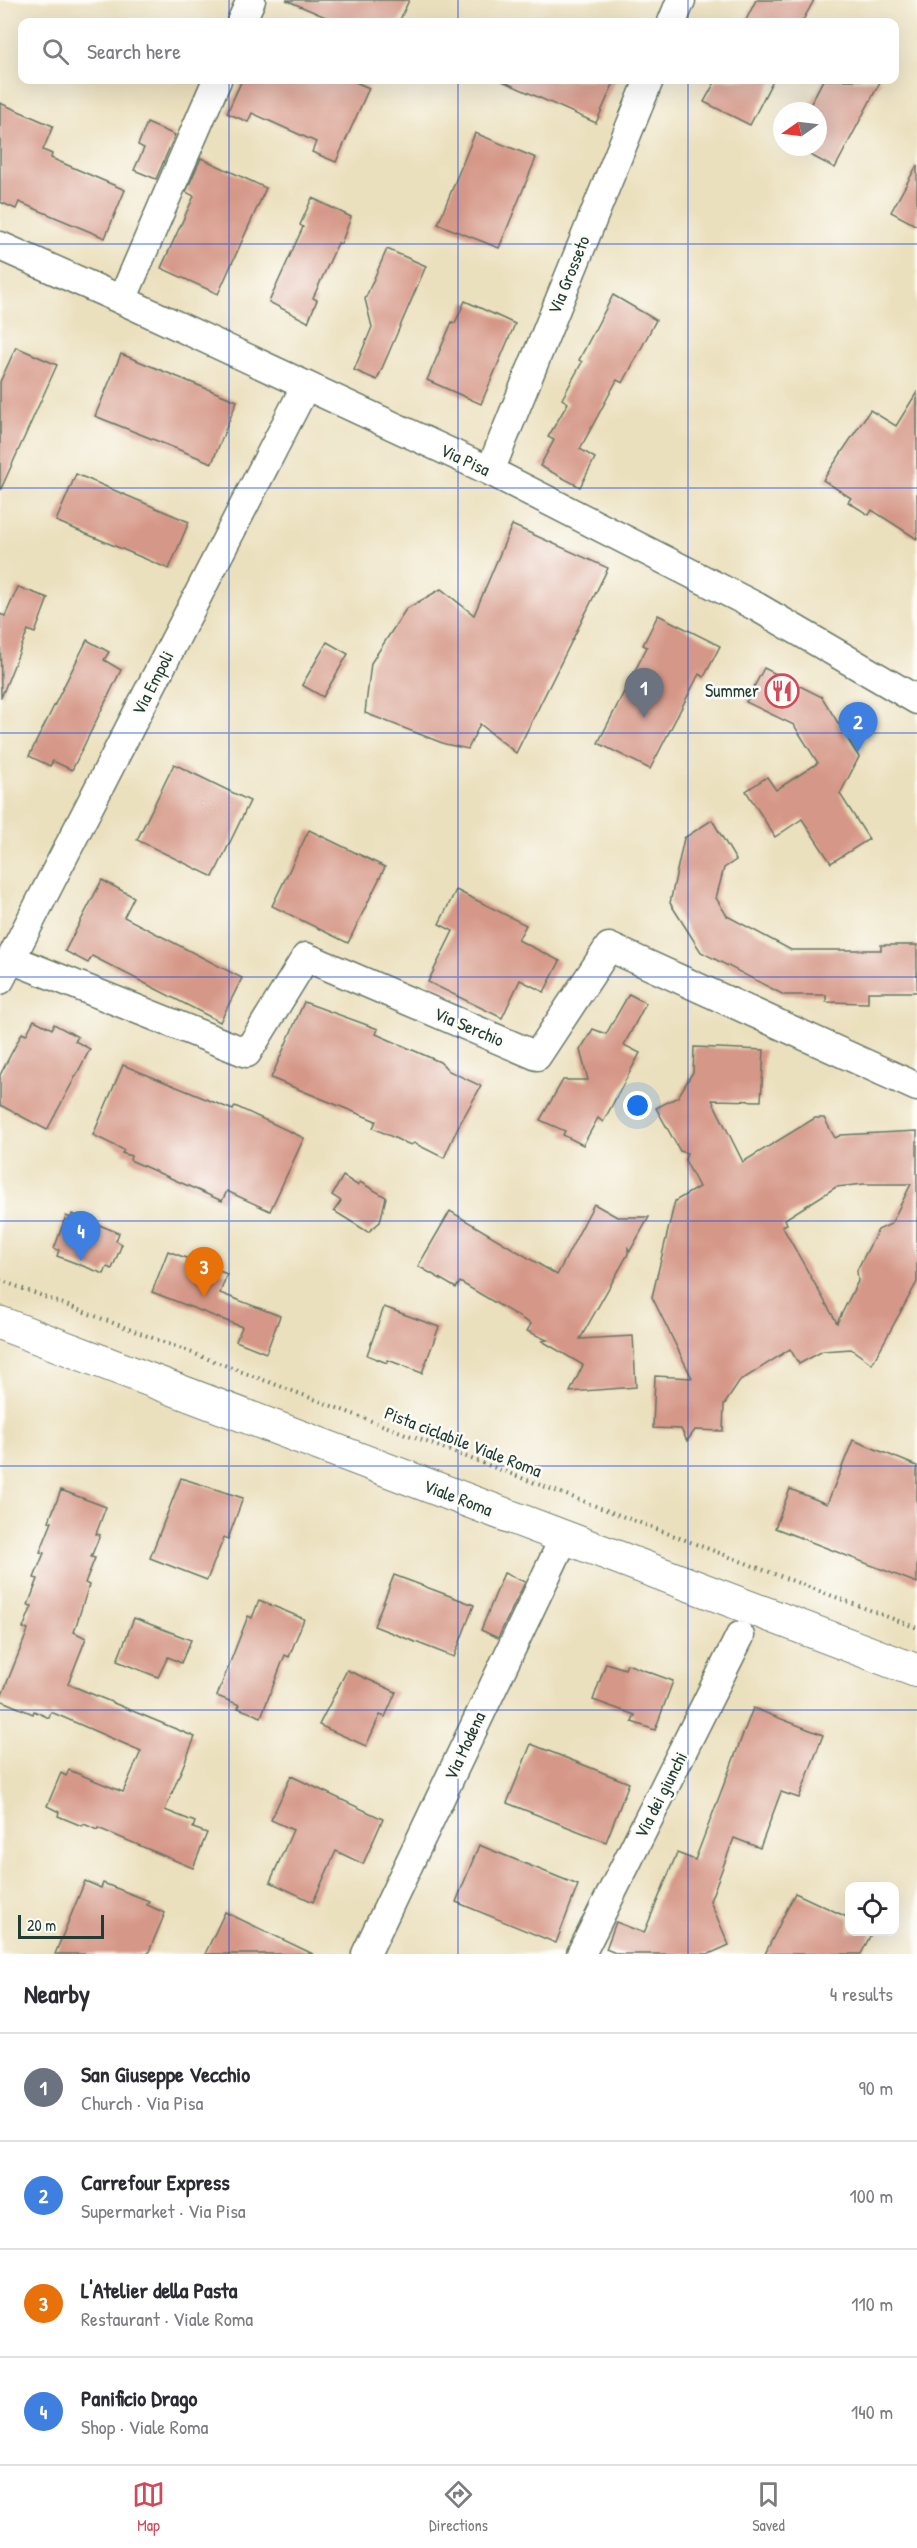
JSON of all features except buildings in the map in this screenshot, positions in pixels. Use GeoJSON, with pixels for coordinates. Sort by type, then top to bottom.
{"type":"FeatureCollection","features":[{"type":"Feature","properties":{"kind":"main road","name":"Viale Roma"},"geometry":{"type":"LineString","coordinates":[[0,1323],[917,1671]]}},
{"type":"Feature","properties":{"kind":"street"},"geometry":{"type":"LineString","coordinates":[[243,18],[251,0]]}},
{"type":"Feature","properties":{"kind":"street"},"geometry":{"type":"LineString","coordinates":[[674,18],[681,0]]}},
{"type":"Feature","properties":{"kind":"street"},"geometry":{"type":"LineString","coordinates":[[122,300],[215,84]]}},
{"type":"Feature","properties":{"kind":"street","name":"Via Grosseto"},"geometry":{"type":"LineString","coordinates":[[490,471],[647,84]]}},
{"type":"Feature","properties":{"kind":"street","name":"Via Pisa"},"geometry":{"type":"LineString","coordinates":[[0,246],[122,300],[490,471],[757,607],[917,700]]}},
{"type":"Feature","properties":{"kind":"street","name":"Via Empoli"},"geometry":{"type":"LineString","coordinates":[[6,969],[305,387]]}},
{"type":"Feature","properties":{"kind":"street","name":"Via Serchio"},"geometry":{"type":"LineString","coordinates":[[6,969],[247,1053],[306,957],[537,1056],[609,947],[917,1087]]}},
{"type":"Feature","properties":{"kind":"street","name":"Via Modena"},"geometry":{"type":"LineString","coordinates":[[366,1954],[564,1538]]}},
{"type":"Feature","properties":{"kind":"street","name":"Via dei giunchi"},"geometry":{"type":"LineString","coordinates":[[581,1954],[740,1636]]}},
{"type":"Feature","properties":{"kind":"path","name":"Pista ciclabile Viale Roma"},"geometry":{"type":"LineString","coordinates":[[0,1280],[917,1628]]}},
{"type":"Feature","properties":{"kind":"place","name":"Summer"},"geometry":{"type":"Point","coordinates":[782,691]}},
{"type":"Feature","properties":{"kind":"place","name":"San Giuseppe Vecchio"},"geometry":{"type":"Point","coordinates":[644,718]}},
{"type":"Feature","properties":{"kind":"place","name":"Carrefour Express"},"geometry":{"type":"Point","coordinates":[858,752]}},
{"type":"Feature","properties":{"kind":"place","name":"Panificio Drago"},"geometry":{"type":"Point","coordinates":[81,1261]}},
{"type":"Feature","properties":{"kind":"place","name":"L'Atelier della Pasta"},"geometry":{"type":"Point","coordinates":[204,1297]}}]}
